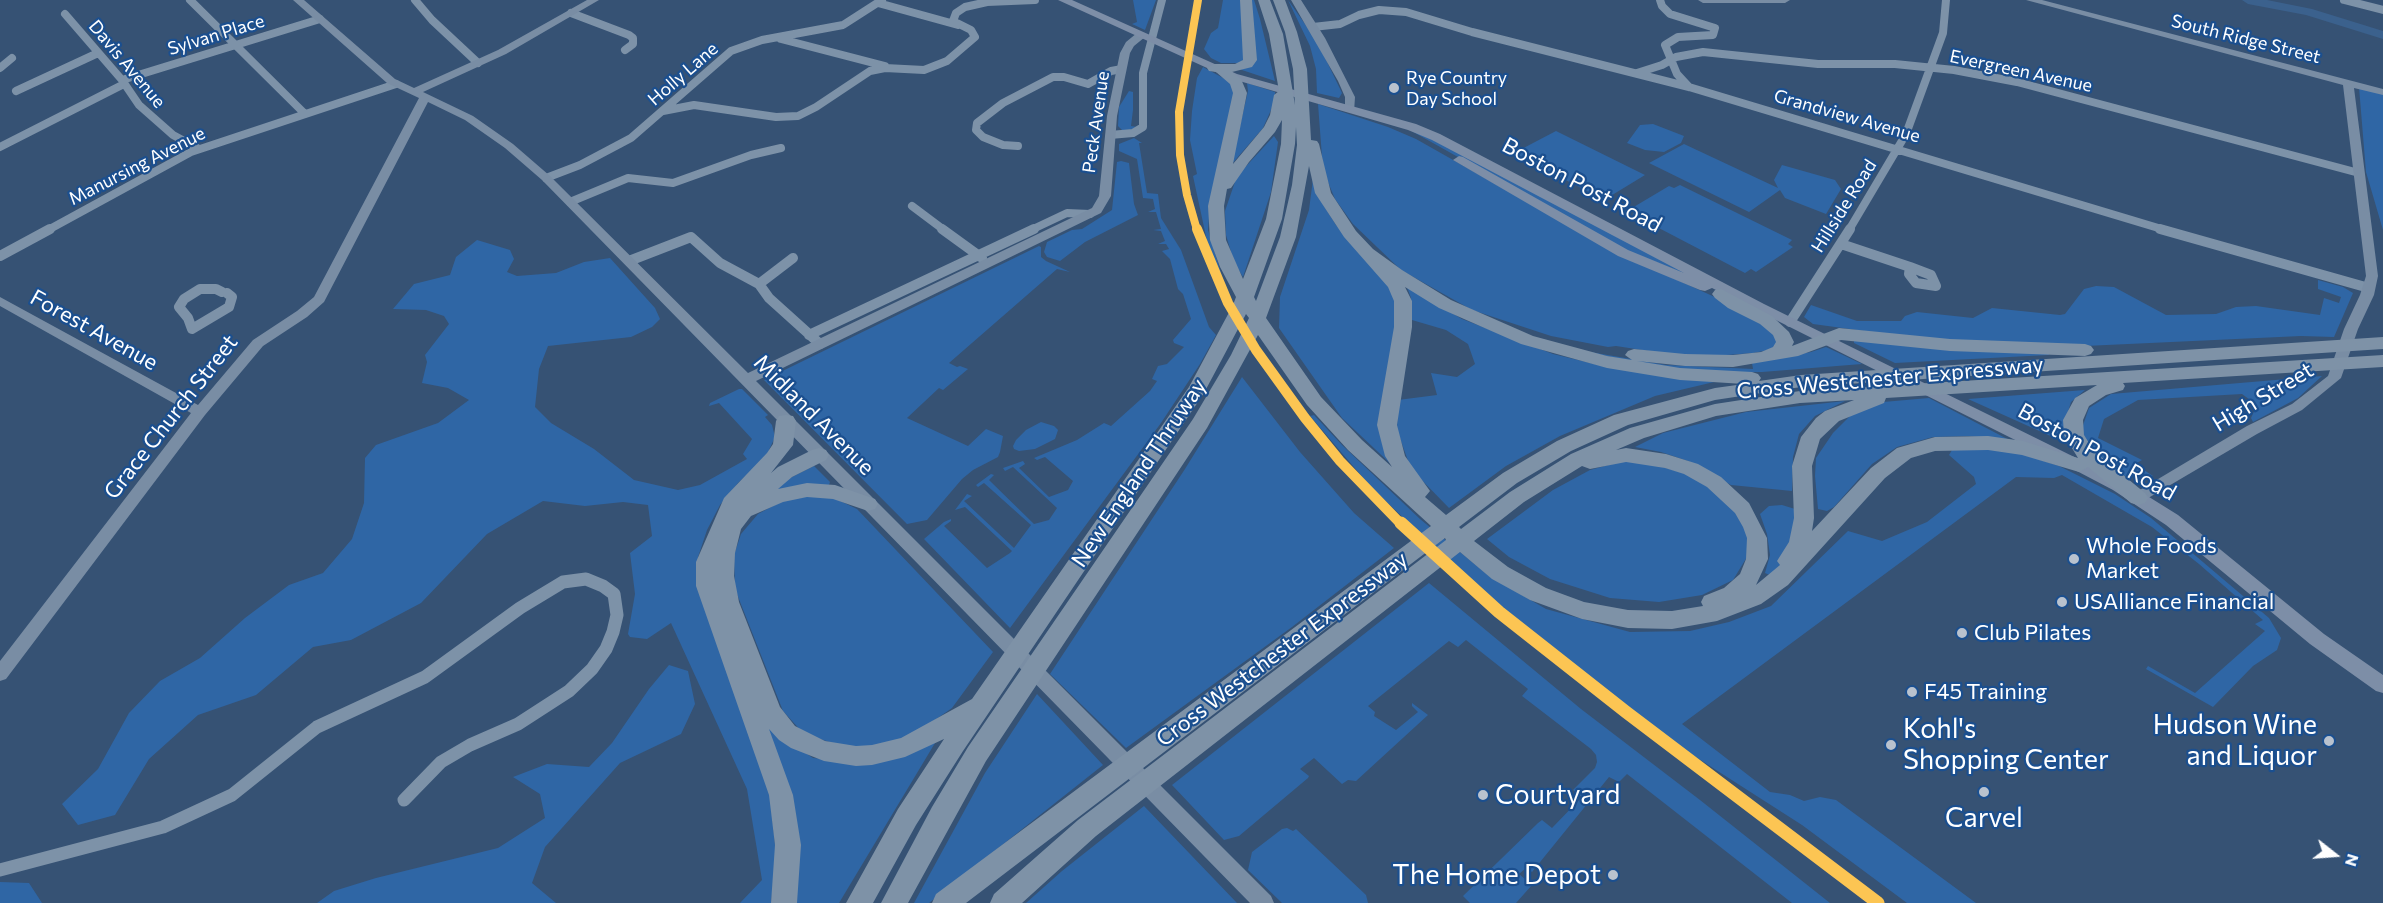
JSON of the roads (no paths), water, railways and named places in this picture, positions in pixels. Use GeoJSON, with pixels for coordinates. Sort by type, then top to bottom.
{"type":"FeatureCollection","features":[{"type":"Feature","properties":{"kind":"highway"},"geometry":{"type":"LineString","coordinates":[[1218,70],[1244,66],[1250,60],[1246,0]]}},
{"type":"Feature","properties":{"kind":"highway","name":"New England Thruway"},"geometry":{"type":"LineString","coordinates":[[859,903],[907,817],[981,703],[1183,411],[1220,349],[1242,305],[1263,255],[1274,219],[1287,159],[1289,126],[1285,81],[1276,34],[1264,0]]}},
{"type":"Feature","properties":{"kind":"highway","name":"New England Thruway"},"geometry":{"type":"LineString","coordinates":[[894,903],[941,815],[995,728],[1226,381],[1260,313],[1282,258],[1297,202],[1304,133],[1302,82],[1298,56],[1279,0]]}},
{"type":"Feature","properties":{"kind":"highway"},"geometry":{"type":"LineString","coordinates":[[1218,70],[1236,82],[1240,93],[1216,206],[1220,249],[1233,277],[1278,352],[1314,401],[1355,445],[1472,551],[1500,573],[1538,594],[1560,603],[1603,615],[1641,620],[1672,620],[1717,612],[1744,602],[1792,569],[1878,473],[1904,453],[1935,444],[1988,442],[2023,448],[2079,465]]}},
{"type":"Feature","properties":{"kind":"highway"},"geometry":{"type":"LineString","coordinates":[[1216,221],[1226,184],[1275,120],[1285,81]]}},
{"type":"Feature","properties":{"kind":"highway"},"geometry":{"type":"LineString","coordinates":[[1304,133],[1313,145],[1319,181],[1328,204],[1350,234],[1396,286],[1404,309],[1388,414],[1391,446],[1400,465],[1415,486],[1482,547],[1511,568],[1545,587],[1598,604],[1635,609],[1689,608],[1720,600],[1743,586],[1754,569],[1758,548],[1748,517],[1724,490],[1697,472],[1659,459],[1626,455],[1599,459],[1554,473]]}},
{"type":"Feature","properties":{"kind":"highway"},"geometry":{"type":"LineString","coordinates":[[1367,252],[1432,297],[1485,323],[1549,347],[1643,369],[1741,378],[1836,378]]}},
{"type":"Feature","properties":{"kind":"highway"},"geometry":{"type":"LineString","coordinates":[[1721,294],[1734,304],[1766,320],[1780,332],[1785,342],[1783,347],[1774,354],[1764,357]]}},
{"type":"Feature","properties":{"kind":"highway"},"geometry":{"type":"LineString","coordinates":[[1485,323],[1545,340],[1644,357],[1702,361],[1764,357],[1787,353],[1839,334],[2002,348],[2244,352]]}},
{"type":"Feature","properties":{"kind":"highway","name":"Cross Westchester Expressway"},"geometry":{"type":"LineString","coordinates":[[1370,596],[1494,490],[1557,450],[1636,415],[1723,392],[1836,378],[2383,343]]}},
{"type":"Feature","properties":{"kind":"highway","name":"Cross Westchester Expressway"},"geometry":{"type":"LineString","coordinates":[[947,902],[1045,828],[1212,716],[1370,596],[1554,473],[1592,452],[1637,433],[1683,418],[1740,405],[1818,395],[2383,361]]}},
{"type":"Feature","properties":{"kind":"highway"},"geometry":{"type":"LineString","coordinates":[[2138,498],[2081,450],[2074,435],[2073,420],[2078,407],[2093,393],[2109,387],[2128,385],[2139,377]]}},
{"type":"Feature","properties":{"kind":"highway"},"geometry":{"type":"LineString","coordinates":[[1766,589],[1785,567],[1799,543],[1804,518],[1802,478],[1804,455],[1811,437],[1823,423],[1844,410],[1876,399],[2011,384]]}},
{"type":"Feature","properties":{"kind":"highway"},"geometry":{"type":"LineString","coordinates":[[786,422],[783,446],[734,498],[727,525],[722,564],[728,602],[770,711],[793,737],[812,747],[856,756],[905,747],[934,733],[981,703]]}},
{"type":"Feature","properties":{"kind":"highway"},"geometry":{"type":"LineString","coordinates":[[784,903],[788,845],[781,795],[707,586],[707,562],[738,500],[757,481],[781,464],[815,451]]}},
{"type":"Feature","properties":{"kind":"highway"},"geometry":{"type":"LineString","coordinates":[[727,525],[754,507],[792,492],[807,490],[835,492],[868,504]]}},
{"type":"Feature","properties":{"kind":"highway","name":"Cross Westchester Expressway"},"geometry":{"type":"LineString","coordinates":[[1003,903],[1212,716]]}},
{"type":"Feature","properties":{"kind":"main road","name":"Boston Post Road"},"geometry":{"type":"LineString","coordinates":[[1063,0],[1218,70],[1378,119],[1412,127],[1445,141],[1759,307],[2079,465],[2138,498],[2209,548],[2317,639],[2383,685]]}},
{"type":"Feature","properties":{"kind":"main road","name":"Boston Post Road"},"geometry":{"type":"LineString","coordinates":[[1378,119],[1428,143],[1623,253],[1721,294],[1759,307]]}},
{"type":"Feature","properties":{"kind":"street"},"geometry":{"type":"LineString","coordinates":[[190,0],[304,113]]}},
{"type":"Feature","properties":{"kind":"street","name":"Midland Avenue"},"geometry":{"type":"LineString","coordinates":[[298,0],[396,84],[469,118],[509,146],[546,178],[1264,903]]}},
{"type":"Feature","properties":{"kind":"street"},"geometry":{"type":"LineString","coordinates":[[416,0],[432,20],[478,63]]}},
{"type":"Feature","properties":{"kind":"street"},"geometry":{"type":"LineString","coordinates":[[396,84],[455,72],[478,63],[594,0]]}},
{"type":"Feature","properties":{"kind":"street"},"geometry":{"type":"LineString","coordinates":[[971,0],[987,2]]}},
{"type":"Feature","properties":{"kind":"street"},"geometry":{"type":"LineString","coordinates":[[958,25],[953,21],[956,13],[966,4],[1035,0]]}},
{"type":"Feature","properties":{"kind":"street"},"geometry":{"type":"LineString","coordinates":[[1110,135],[1133,133],[1143,127],[1142,79],[1162,0]]}},
{"type":"Feature","properties":{"kind":"street"},"geometry":{"type":"LineString","coordinates":[[1296,0],[1347,89],[1351,102],[1350,110]]}},
{"type":"Feature","properties":{"kind":"street"},"geometry":{"type":"LineString","coordinates":[[1660,0],[1670,14],[1715,28],[1713,35],[1678,37],[1665,45],[1677,74],[1689,87]]}},
{"type":"Feature","properties":{"kind":"street"},"geometry":{"type":"LineString","coordinates":[[1703,0],[1785,0]]}},
{"type":"Feature","properties":{"kind":"street","name":"Hillside Road"},"geometry":{"type":"LineString","coordinates":[[1790,322],[1841,244],[1906,134],[1945,24],[1946,0]]}},
{"type":"Feature","properties":{"kind":"street","name":"South Ridge Street"},"geometry":{"type":"LineString","coordinates":[[2031,0],[2383,92]]}},
{"type":"Feature","properties":{"kind":"street"},"geometry":{"type":"LineString","coordinates":[[2344,0],[2383,10]]}},
{"type":"Feature","properties":{"kind":"street"},"geometry":{"type":"LineString","coordinates":[[663,111],[694,105],[783,118],[798,116],[816,107],[863,74],[876,69],[924,70],[947,61],[975,37],[971,30],[958,25],[880,1]]}},
{"type":"Feature","properties":{"kind":"street","name":"Holly Lane"},"geometry":{"type":"LineString","coordinates":[[546,178],[614,149],[631,138],[731,51],[772,38],[848,23],[880,1]]}},
{"type":"Feature","properties":{"kind":"street","name":"Grandview Avenue"},"geometry":{"type":"LineString","coordinates":[[1313,27],[1340,24],[1370,12],[1396,10],[1689,87],[2368,288]]}},
{"type":"Feature","properties":{"kind":"street"},"geometry":{"type":"LineString","coordinates":[[572,13],[633,38],[633,44],[625,50]]}},
{"type":"Feature","properties":{"kind":"street"},"geometry":{"type":"LineString","coordinates":[[930,17],[956,13]]}},
{"type":"Feature","properties":{"kind":"street","name":"Davis Avenue"},"geometry":{"type":"LineString","coordinates":[[66,14],[150,116],[173,135],[199,148]]}},
{"type":"Feature","properties":{"kind":"street","name":"Sylvan Place"},"geometry":{"type":"LineString","coordinates":[[0,147],[123,82],[320,20]]}},
{"type":"Feature","properties":{"kind":"street"},"geometry":{"type":"LineString","coordinates":[[795,42],[809,32]]}},
{"type":"Feature","properties":{"kind":"street","name":"Peck Avenue"},"geometry":{"type":"LineString","coordinates":[[1090,214],[1101,206],[1105,196],[1110,135],[1122,69],[1128,48],[1141,35]]}},
{"type":"Feature","properties":{"kind":"street"},"geometry":{"type":"LineString","coordinates":[[772,38],[893,68]]}},
{"type":"Feature","properties":{"kind":"street","name":"Evergreen Avenue"},"geometry":{"type":"LineString","coordinates":[[1637,73],[1691,53],[1719,52],[1818,64],[1887,64],[1931,67],[2018,82],[2359,173]]}},
{"type":"Feature","properties":{"kind":"street"},"geometry":{"type":"LineString","coordinates":[[16,91],[98,53]]}},
{"type":"Feature","properties":{"kind":"street"},"geometry":{"type":"LineString","coordinates":[[0,68],[12,58]]}},
{"type":"Feature","properties":{"kind":"street"},"geometry":{"type":"LineString","coordinates":[[860,59],[864,66],[863,74]]}},
{"type":"Feature","properties":{"kind":"street"},"geometry":{"type":"LineString","coordinates":[[1018,146],[1003,145],[983,136],[976,130],[977,123],[1003,104],[1053,77],[1064,76],[1088,84],[1108,73],[1122,69]]}},
{"type":"Feature","properties":{"kind":"street"},"geometry":{"type":"LineString","coordinates":[[420,95],[455,72]]}},
{"type":"Feature","properties":{"kind":"street","name":"High Street"},"geometry":{"type":"LineString","coordinates":[[2138,498],[2252,430],[2296,407],[2331,382],[2336,374],[2368,288],[2371,266],[2348,82]]}},
{"type":"Feature","properties":{"kind":"street","name":"Manursing Avenue"},"geometry":{"type":"LineString","coordinates":[[0,255],[199,148],[396,84]]}},
{"type":"Feature","properties":{"kind":"street","name":"Grace Church Street"},"geometry":{"type":"LineString","coordinates":[[0,674],[200,412],[258,343],[302,314],[319,299],[409,124],[420,95]]}},
{"type":"Feature","properties":{"kind":"street"},"geometry":{"type":"LineString","coordinates":[[679,96],[694,105]]}},
{"type":"Feature","properties":{"kind":"street"},"geometry":{"type":"LineString","coordinates":[[570,202],[628,178],[672,183],[781,147]]}},
{"type":"Feature","properties":{"kind":"street"},"geometry":{"type":"LineString","coordinates":[[912,206],[990,263]]}},
{"type":"Feature","properties":{"kind":"street"},"geometry":{"type":"LineString","coordinates":[[809,335],[1067,213],[1090,214]]}},
{"type":"Feature","properties":{"kind":"street"},"geometry":{"type":"LineString","coordinates":[[746,380],[1090,214]]}},
{"type":"Feature","properties":{"kind":"street"},"geometry":{"type":"LineString","coordinates":[[628,261],[691,237],[727,268],[759,284],[769,298],[820,344]]}},
{"type":"Feature","properties":{"kind":"street"},"geometry":{"type":"LineString","coordinates":[[1841,244],[1910,267]]}},
{"type":"Feature","properties":{"kind":"street"},"geometry":{"type":"LineString","coordinates":[[759,284],[794,258]]}},
{"type":"Feature","properties":{"kind":"street"},"geometry":{"type":"LineString","coordinates":[[200,289],[216,289],[224,292],[232,297],[229,308],[192,329],[188,318],[179,307],[184,299],[200,289]]}},
{"type":"Feature","properties":{"kind":"street","name":"Forest Avenue"},"geometry":{"type":"LineString","coordinates":[[0,301],[200,412]]}},
{"type":"Feature","properties":{"kind":"street"},"geometry":{"type":"LineString","coordinates":[[0,870],[163,827],[232,795],[317,727],[425,677],[520,608],[563,582],[586,579],[603,586],[614,594],[617,615],[614,632],[606,649],[592,669],[569,691],[518,724],[470,745],[441,762],[404,800]]}},
{"type":"Feature","properties":{"kind":"waterway"},"geometry":{"type":"LineString","coordinates":[[2248,0],[2308,12],[2383,35]]}},
{"type":"Feature","properties":{"kind":"place","name":"Rye Country Day School"},"geometry":{"type":"Point","coordinates":[1394,88]}},
{"type":"Feature","properties":{"kind":"place","name":"Whole Foods Market"},"geometry":{"type":"Point","coordinates":[2074,559]}},
{"type":"Feature","properties":{"kind":"place","name":"USAlliance Financial"},"geometry":{"type":"Point","coordinates":[2062,602]}},
{"type":"Feature","properties":{"kind":"place","name":"Club Pilates"},"geometry":{"type":"Point","coordinates":[1962,633]}},
{"type":"Feature","properties":{"kind":"place","name":"F45 Training"},"geometry":{"type":"Point","coordinates":[1912,692]}},
{"type":"Feature","properties":{"kind":"place","name":"Hudson Wine and Liquor"},"geometry":{"type":"Point","coordinates":[2329,741]}},
{"type":"Feature","properties":{"kind":"place","name":"Kohl's Shopping Center"},"geometry":{"type":"Point","coordinates":[1891,745]}},
{"type":"Feature","properties":{"kind":"place","name":"Carvel"},"geometry":{"type":"Point","coordinates":[1984,792]}},
{"type":"Feature","properties":{"kind":"place","name":"Courtyard"},"geometry":{"type":"Point","coordinates":[1483,795]}},
{"type":"Feature","properties":{"kind":"place","name":"The Home Depot"},"geometry":{"type":"Point","coordinates":[1613,875]}}]}
